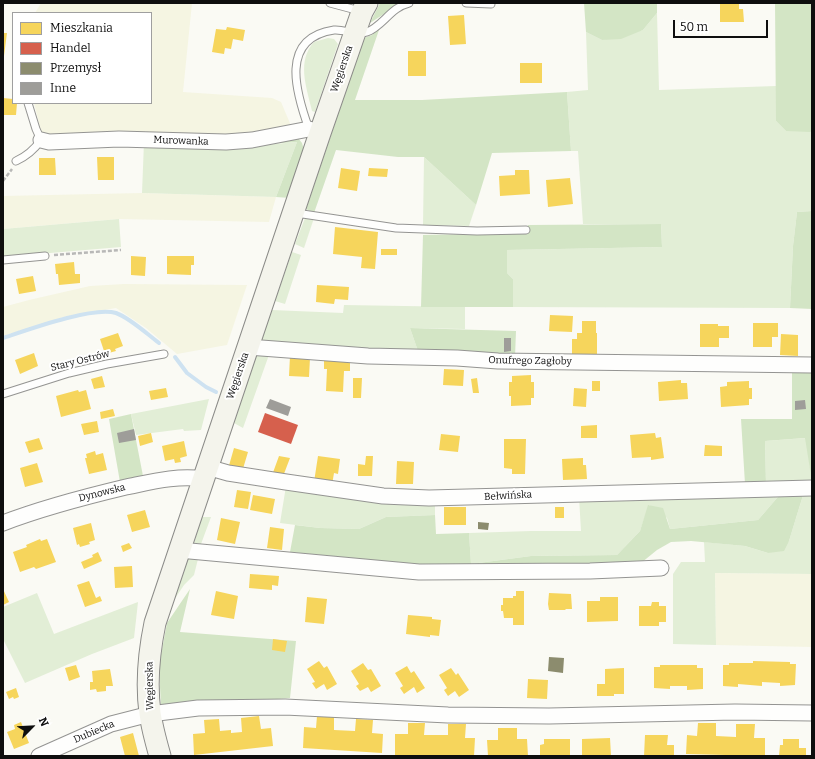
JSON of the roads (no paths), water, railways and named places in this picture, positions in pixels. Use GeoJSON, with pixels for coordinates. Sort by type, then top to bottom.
{"type":"FeatureCollection","features":[{"type":"Feature","properties":{"kind":"main road","name":"Węgierska"},"geometry":{"type":"LineString","coordinates":[[160,756],[150,714],[148,695],[149,662],[156,619],[293,213],[314,131],[365,7]]}},
{"type":"Feature","properties":{"kind":"street","name":"Murowanka"},"geometry":{"type":"LineString","coordinates":[[41,140],[49,142],[138,139],[226,142],[252,140],[314,131]]}},
{"type":"Feature","properties":{"kind":"street","name":"Onufrego Zagłoby"},"geometry":{"type":"LineString","coordinates":[[248,347],[368,356],[457,358],[498,361],[812,365]]}},
{"type":"Feature","properties":{"kind":"street","name":"Bełwińska"},"geometry":{"type":"LineString","coordinates":[[205,473],[228,473],[293,484],[383,496],[429,498],[812,488]]}},
{"type":"Feature","properties":{"kind":"street","name":"Dynowska"},"geometry":{"type":"LineString","coordinates":[[3,524],[45,509],[110,491],[205,473]]}},
{"type":"Feature","properties":{"kind":"street"},"geometry":{"type":"LineString","coordinates":[[180,550],[419,572],[661,568]]}},
{"type":"Feature","properties":{"kind":"street","name":"Dubiecka"},"geometry":{"type":"LineString","coordinates":[[39,756],[111,724],[150,714],[198,708],[285,707],[448,715],[549,716],[735,712],[812,713]]}},
{"type":"Feature","properties":{"kind":"lane"},"geometry":{"type":"LineString","coordinates":[[330,3],[365,7]]}},
{"type":"Feature","properties":{"kind":"lane"},"geometry":{"type":"LineString","coordinates":[[314,131],[299,101],[295,76],[298,54],[308,40],[321,33],[336,30],[355,34],[370,31],[396,9],[409,3]]}},
{"type":"Feature","properties":{"kind":"lane"},"geometry":{"type":"LineString","coordinates":[[466,3],[491,4]]}},
{"type":"Feature","properties":{"kind":"lane"},"geometry":{"type":"LineString","coordinates":[[16,161],[29,154],[36,148],[41,140],[28,104]]}},
{"type":"Feature","properties":{"kind":"lane"},"geometry":{"type":"LineString","coordinates":[[293,213],[396,228],[526,230]]}},
{"type":"Feature","properties":{"kind":"lane"},"geometry":{"type":"LineString","coordinates":[[3,260],[45,256]]}},
{"type":"Feature","properties":{"kind":"lane","name":"Stary Ostrów"},"geometry":{"type":"LineString","coordinates":[[3,394],[107,364],[164,354]]}},
{"type":"Feature","properties":{"kind":"waterway"},"geometry":{"type":"LineString","coordinates":[[3,338],[60,320],[92,313],[106,312],[121,315],[138,326],[159,343]]}},
{"type":"Feature","properties":{"kind":"waterway"},"geometry":{"type":"LineString","coordinates":[[175,357],[187,373],[206,387],[216,392]]}}]}
